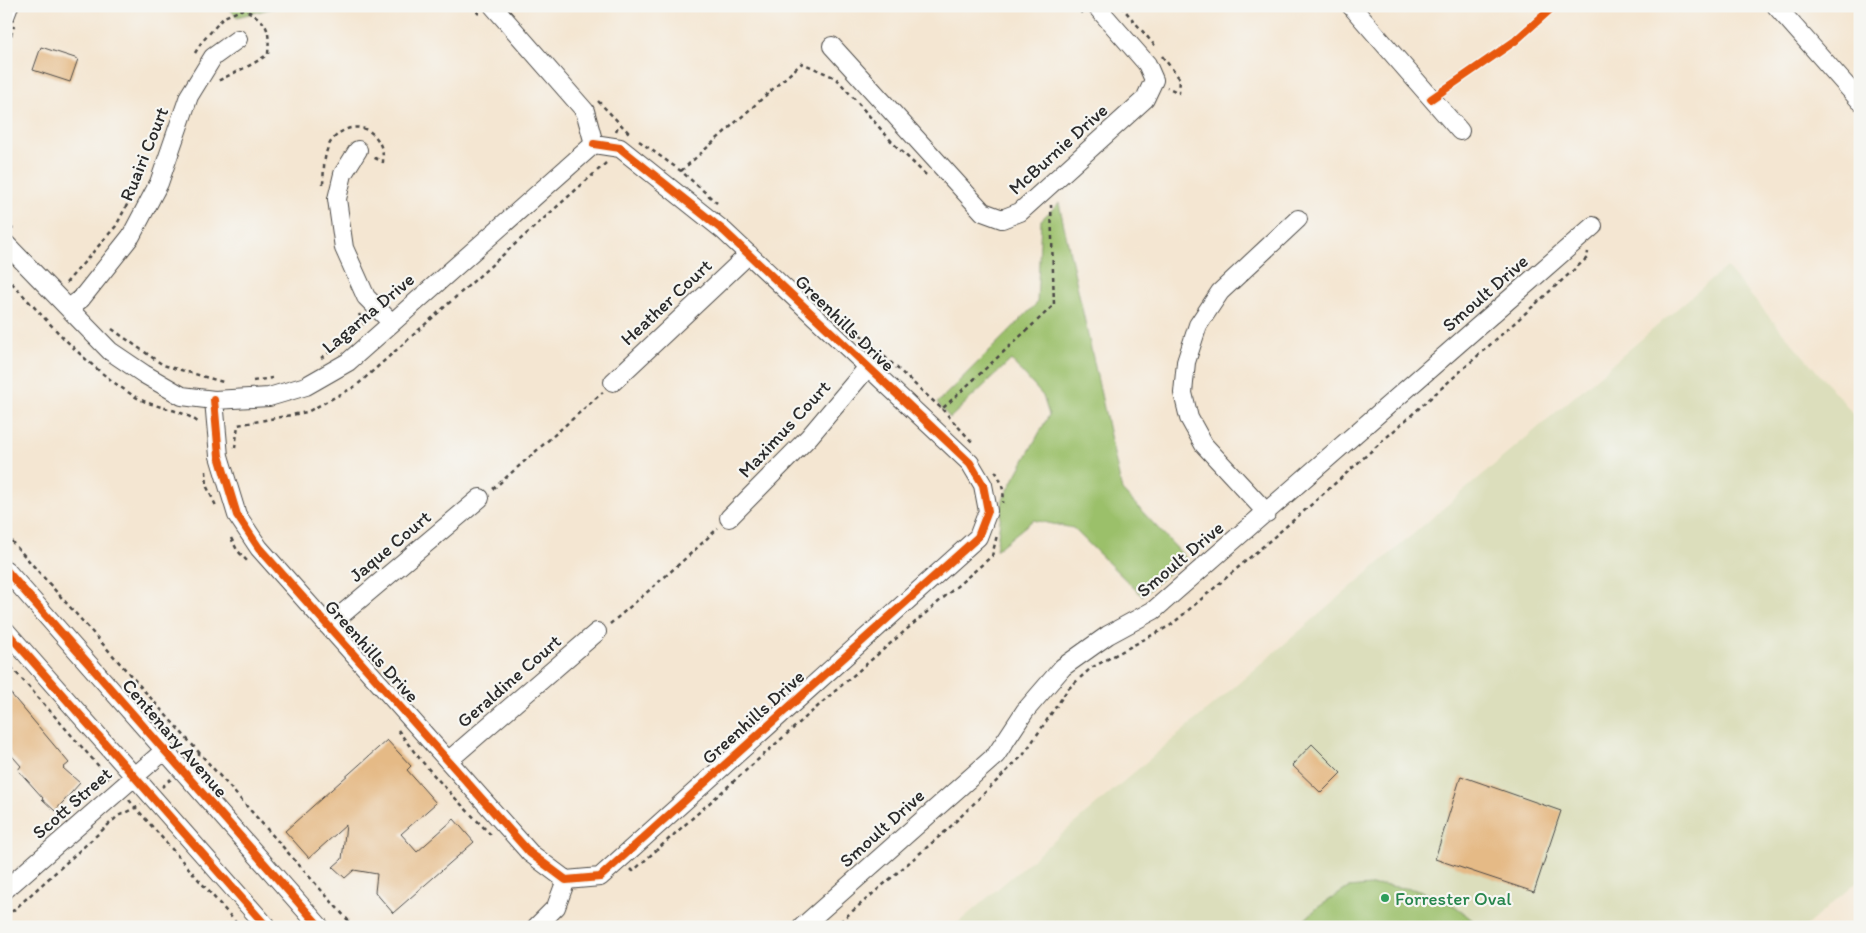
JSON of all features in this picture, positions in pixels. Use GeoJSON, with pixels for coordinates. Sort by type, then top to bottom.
{"type":"FeatureCollection","features":[{"type":"Feature","properties":{"kind":"street"},"geometry":{"type":"LineString","coordinates":[[6,14],[10,6]]}},
{"type":"Feature","properties":{"kind":"street"},"geometry":{"type":"LineString","coordinates":[[493,6],[585,111],[594,144]]}},
{"type":"Feature","properties":{"kind":"street"},"geometry":{"type":"LineString","coordinates":[[1351,6],[1460,131]]}},
{"type":"Feature","properties":{"kind":"street"},"geometry":{"type":"LineString","coordinates":[[1776,6],[1860,101]]}},
{"type":"Feature","properties":{"kind":"street","name":"McBurnie Drive"},"geometry":{"type":"LineString","coordinates":[[832,46],[983,212],[1002,219],[1020,212],[1144,99],[1154,80],[1147,64],[1096,11]]}},
{"type":"Feature","properties":{"kind":"street","name":"Ruairi Court"},"geometry":{"type":"LineString","coordinates":[[69,308],[82,299],[131,236],[159,183],[189,96],[213,57],[238,39]]}},
{"type":"Feature","properties":{"kind":"street","name":"Greenhills Drive"},"geometry":{"type":"LineString","coordinates":[[214,400],[219,456],[237,516],[259,548],[530,853],[566,880],[600,877],[978,537],[988,511],[983,485],[970,463],[749,254],[724,231],[620,148],[594,144]]}},
{"type":"Feature","properties":{"kind":"street","name":"Lagarna Drive"},"geometry":{"type":"LineString","coordinates":[[6,244],[110,351],[144,374],[182,396],[214,400],[269,397],[306,386],[348,362],[594,144]]}},
{"type":"Feature","properties":{"kind":"street"},"geometry":{"type":"LineString","coordinates":[[358,150],[343,174],[337,199],[344,248],[366,297],[392,323]]}},
{"type":"Feature","properties":{"kind":"street"},"geometry":{"type":"LineString","coordinates":[[1267,513],[1204,445],[1189,418],[1183,393],[1185,370],[1198,325],[1220,292],[1298,219]]}},
{"type":"Feature","properties":{"kind":"street","name":"Smoult Drive"},"geometry":{"type":"LineString","coordinates":[[802,927],[996,754],[1024,711],[1063,667],[1108,635],[1154,610],[1593,226]]}},
{"type":"Feature","properties":{"kind":"street","name":"Heather Court"},"geometry":{"type":"LineString","coordinates":[[613,382],[749,254]]}},
{"type":"Feature","properties":{"kind":"street","name":"Maximus Court"},"geometry":{"type":"LineString","coordinates":[[729,518],[809,437],[868,367]]}},
{"type":"Feature","properties":{"kind":"street","name":"Jaque Court"},"geometry":{"type":"LineString","coordinates":[[328,626],[480,498]]}},
{"type":"Feature","properties":{"kind":"street","name":"Centenary Avenue"},"geometry":{"type":"LineString","coordinates":[[6,570],[320,927]]}},
{"type":"Feature","properties":{"kind":"street"},"geometry":{"type":"LineString","coordinates":[[6,632],[267,927]]}},
{"type":"Feature","properties":{"kind":"street","name":"Geraldine Court"},"geometry":{"type":"LineString","coordinates":[[448,761],[598,632]]}},
{"type":"Feature","properties":{"kind":"street","name":"Scott Street"},"geometry":{"type":"LineString","coordinates":[[6,888],[165,750]]}},
{"type":"Feature","properties":{"kind":"street"},"geometry":{"type":"LineString","coordinates":[[536,927],[556,907],[566,880]]}},
{"type":"Feature","properties":{"kind":"path"},"geometry":{"type":"LineString","coordinates":[[1075,6],[1096,11]]}},
{"type":"Feature","properties":{"kind":"path"},"geometry":{"type":"LineString","coordinates":[[681,170],[802,63],[836,78],[893,143],[928,176]]}},
{"type":"Feature","properties":{"kind":"path"},"geometry":{"type":"LineString","coordinates":[[592,94],[630,134]]}},
{"type":"Feature","properties":{"kind":"path"},"geometry":{"type":"LineString","coordinates":[[235,453],[238,425],[307,412],[356,386],[600,170],[608,161],[619,124]]}},
{"type":"Feature","properties":{"kind":"path"},"geometry":{"type":"LineString","coordinates":[[637,140],[681,170],[722,208]]}},
{"type":"Feature","properties":{"kind":"path"},"geometry":{"type":"LineString","coordinates":[[942,409],[1054,305],[1051,199],[1044,190]]}},
{"type":"Feature","properties":{"kind":"path"},"geometry":{"type":"LineString","coordinates":[[834,927],[947,830],[1024,754],[1068,689],[1091,668],[1171,625],[1310,505],[1565,278],[1586,258],[1588,250]]}},
{"type":"Feature","properties":{"kind":"path"},"geometry":{"type":"LineString","coordinates":[[6,277],[59,333],[102,374],[136,397],[174,412]]}},
{"type":"Feature","properties":{"kind":"path"},"geometry":{"type":"LineString","coordinates":[[830,307],[942,409],[975,446]]}},
{"type":"Feature","properties":{"kind":"path"},"geometry":{"type":"LineString","coordinates":[[480,498],[530,457],[613,382]]}},
{"type":"Feature","properties":{"kind":"path"},"geometry":{"type":"LineString","coordinates":[[993,469],[999,476],[1005,496],[1003,506]]}},
{"type":"Feature","properties":{"kind":"path"},"geometry":{"type":"LineString","coordinates":[[598,632],[655,585],[671,569],[686,560],[729,518]]}},
{"type":"Feature","properties":{"kind":"path"},"geometry":{"type":"LineString","coordinates":[[620,859],[633,871],[834,692],[992,556],[998,533]]}},
{"type":"Feature","properties":{"kind":"path"},"geometry":{"type":"LineString","coordinates":[[6,535],[354,927]]}},
{"type":"Feature","properties":{"kind":"path"},"geometry":{"type":"LineString","coordinates":[[13,927],[6,918],[118,816],[137,809],[200,752]]}},
{"type":"Feature","properties":{"kind":"shaded area"},"geometry":{"type":"Polygon","coordinates":[[[1726,267],[1860,421],[1860,879],[1805,927],[953,927],[1726,267]]]}},
{"type":"Feature","properties":{"kind":"green space"},"geometry":{"type":"Polygon","coordinates":[[[227,6],[281,6],[237,17],[227,6]]]}},
{"type":"Feature","properties":{"kind":"green space"},"geometry":{"type":"Polygon","coordinates":[[[1059,203],[1122,490],[1186,558],[1142,596],[1073,528],[1033,520],[996,550],[1003,499],[1049,415],[1043,396],[1011,360],[950,418],[937,403],[1037,303],[1041,220],[1059,203]]]}},
{"type":"Feature","properties":{"kind":"green space","name":"Forrester Oval"},"geometry":{"type":"Polygon","coordinates":[[[1382,885],[1419,890],[1455,906],[1481,927],[1297,927],[1317,908],[1348,888],[1382,885]]]}},
{"type":"Feature","properties":{"kind":"building"},"geometry":{"type":"Polygon","coordinates":[[[41,47],[78,59],[70,82],[33,70],[41,47]]]}},
{"type":"Feature","properties":{"kind":"building"},"geometry":{"type":"Polygon","coordinates":[[[6,688],[69,763],[63,768],[80,783],[55,811],[42,799],[18,770],[21,766],[6,749],[6,688]]]}},
{"type":"Feature","properties":{"kind":"building"},"geometry":{"type":"Polygon","coordinates":[[[387,740],[411,766],[407,770],[436,803],[401,834],[417,852],[454,819],[474,842],[393,913],[375,892],[377,874],[354,870],[345,878],[333,867],[342,859],[346,825],[309,858],[285,831],[387,740]]]}},
{"type":"Feature","properties":{"kind":"building"},"geometry":{"type":"Polygon","coordinates":[[[1312,744],[1341,773],[1321,793],[1292,765],[1312,744]]]}},
{"type":"Feature","properties":{"kind":"building"},"geometry":{"type":"Polygon","coordinates":[[[1461,776],[1561,811],[1534,892],[1435,859],[1461,776]]]}},
{"type":"Feature","properties":{"kind":"cycle path"},"geometry":{"type":"LineString","coordinates":[[1431,99],[1515,41],[1554,6]]}},
{"type":"Feature","properties":{"kind":"cycle path"},"geometry":{"type":"LineString","coordinates":[[214,400],[219,456],[237,515],[259,548],[530,853],[566,880],[600,877],[978,537],[988,511],[983,485],[970,463],[724,231],[620,148],[594,144]]}},
{"type":"Feature","properties":{"kind":"cycle path"},"geometry":{"type":"LineString","coordinates":[[6,570],[320,927]]}},
{"type":"Feature","properties":{"kind":"cycle path"},"geometry":{"type":"LineString","coordinates":[[6,631],[267,927]]}},
{"type":"Feature","properties":{"kind":"place","name":"Forrester Oval"},"geometry":{"type":"Point","coordinates":[1385,898]}}]}
